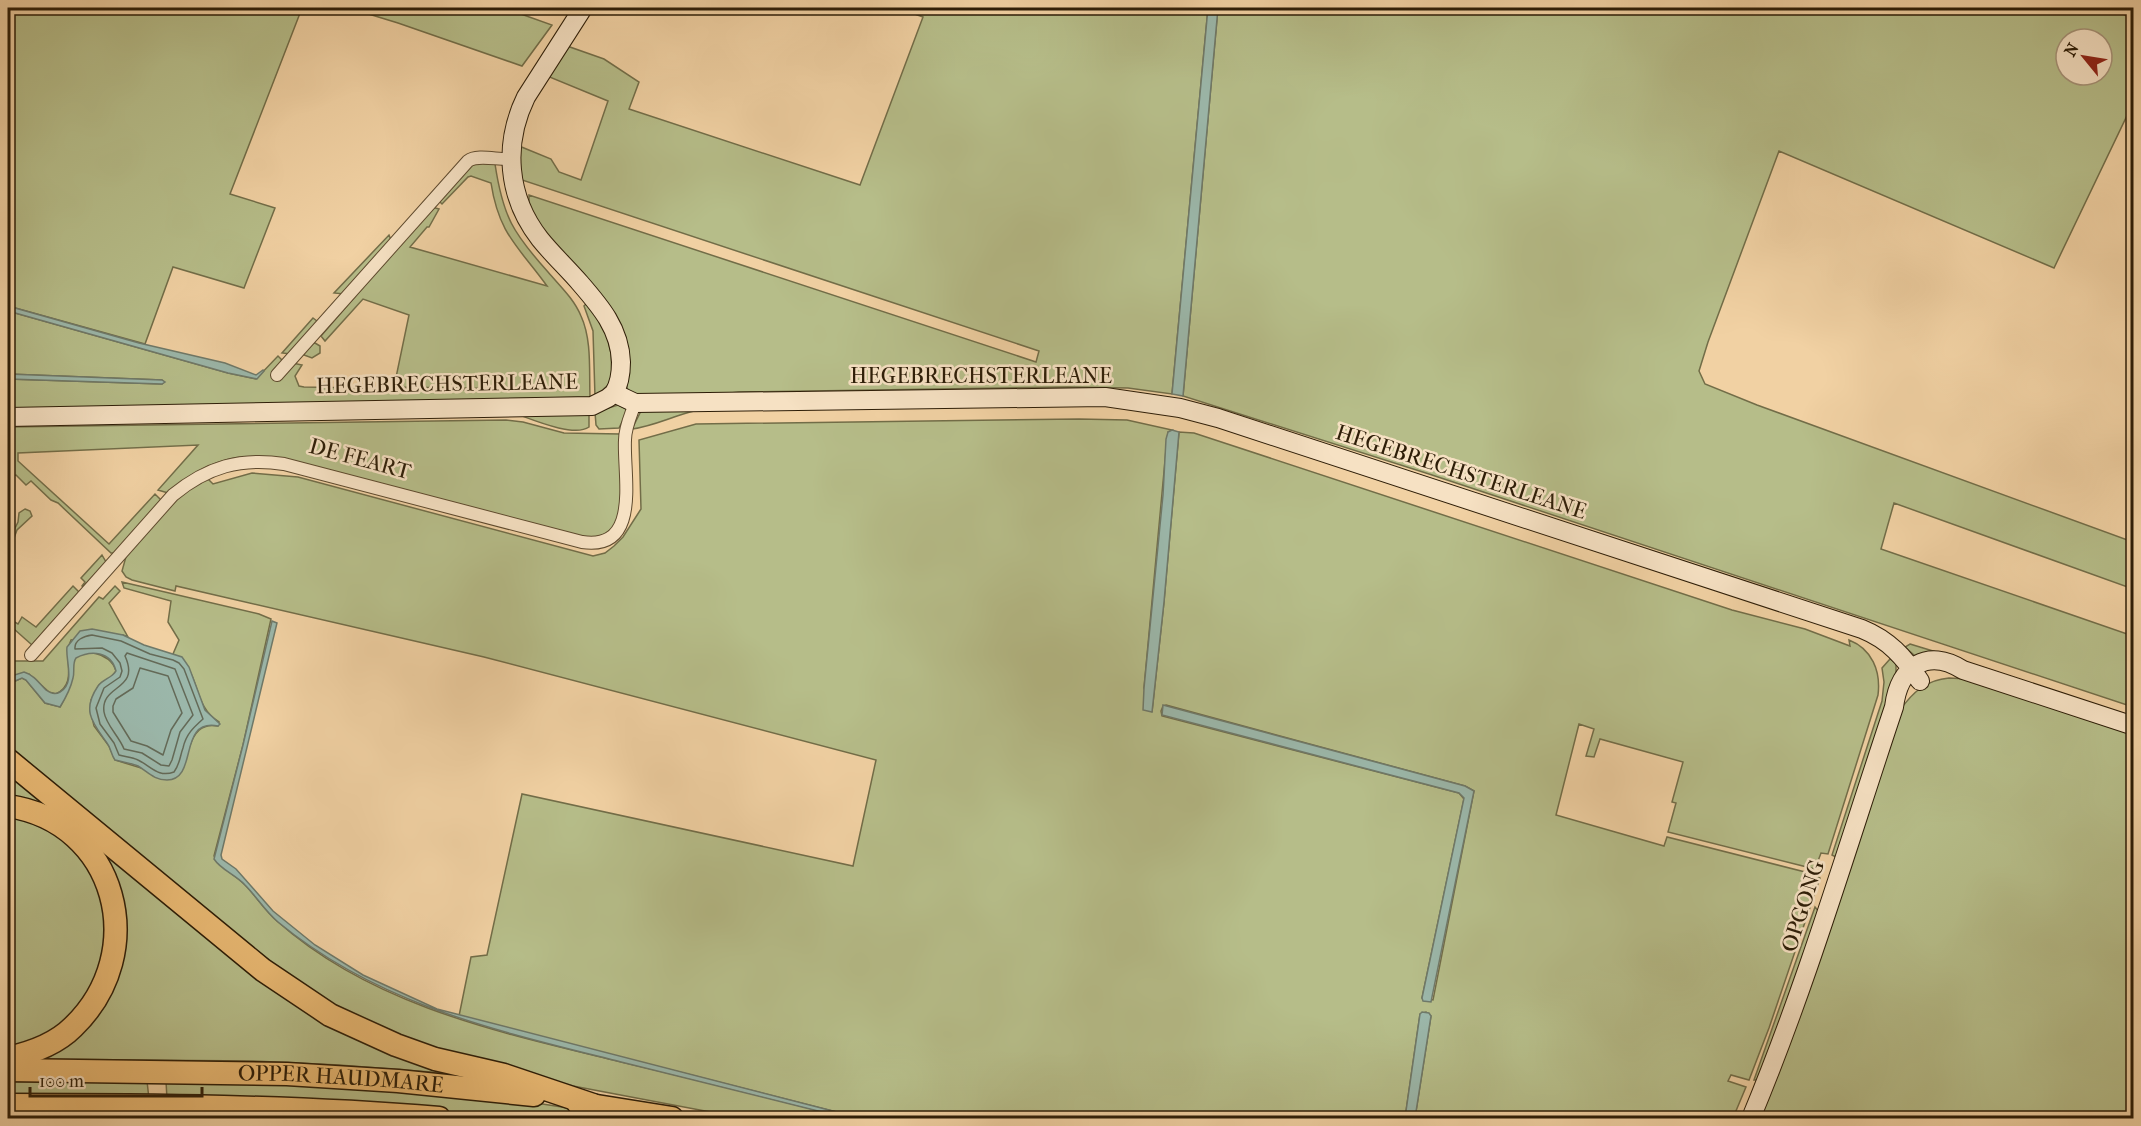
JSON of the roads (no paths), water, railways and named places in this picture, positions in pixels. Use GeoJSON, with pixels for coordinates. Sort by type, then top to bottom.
{"type":"FeatureCollection","features":[{"type":"Feature","properties":{"kind":"highway"},"geometry":{"type":"LineString","coordinates":[[8,760],[262,970],[330,1015],[396,1045],[435,1059],[504,1075],[593,1105]]}},
{"type":"Feature","properties":{"kind":"highway"},"geometry":{"type":"LineString","coordinates":[[8,806],[32,811],[59,824],[71,833],[90,854],[103,875],[112,898],[117,943],[111,970],[102,991],[72,1028],[41,1048],[8,1058]]}},
{"type":"Feature","properties":{"kind":"highway","name":"OPPER HAUDMARE"},"geometry":{"type":"LineString","coordinates":[[8,1070],[287,1074],[398,1081],[536,1095],[672,1119]]}},
{"type":"Feature","properties":{"kind":"highway","name":"OPPER HAUDMARE"},"geometry":{"type":"LineString","coordinates":[[8,1105],[231,1106],[439,1119]]}},
{"type":"Feature","properties":{"kind":"street"},"geometry":{"type":"LineString","coordinates":[[583,8],[522,104],[514,125],[510,159],[516,190],[530,224],[540,239],[604,311],[614,331],[621,356],[618,387],[614,393]]}},
{"type":"Feature","properties":{"kind":"street"},"geometry":{"type":"LineString","coordinates":[[277,375],[468,161],[477,157],[496,160],[510,159]]}},
{"type":"Feature","properties":{"kind":"street","name":"HEGEBRECHSTERLEANE"},"geometry":{"type":"LineString","coordinates":[[8,417],[592,406],[608,399],[614,393],[635,403],[1051,397],[1124,399],[1180,408],[1218,418],[1862,629],[1892,645],[1916,675]]}},
{"type":"Feature","properties":{"kind":"street","name":"DE FEART"},"geometry":{"type":"LineString","coordinates":[[31,655],[172,495],[192,479],[231,464],[263,461],[284,464],[582,542],[602,541],[616,532],[625,516],[625,437],[635,403]]}},
{"type":"Feature","properties":{"kind":"street"},"geometry":{"type":"LineString","coordinates":[[1916,675],[1927,661],[1947,662],[1963,670],[2133,726]]}},
{"type":"Feature","properties":{"kind":"street","name":"OPGONG"},"geometry":{"type":"LineString","coordinates":[[1751,1119],[1793,1010],[1894,707],[1898,685],[1916,675]]}},
{"type":"Feature","properties":{"kind":"water"},"geometry":{"type":"Polygon","coordinates":[[[1208,8],[1218,8],[1183,396],[1172,394],[1208,8]]]}},
{"type":"Feature","properties":{"kind":"water"},"geometry":{"type":"Polygon","coordinates":[[[8,306],[139,343],[225,363],[256,375],[264,371],[257,379],[228,373],[8,311],[8,306]]]}},
{"type":"Feature","properties":{"kind":"water"},"geometry":{"type":"Polygon","coordinates":[[[8,374],[162,380],[165,382],[162,384],[8,379],[8,374]]]}},
{"type":"Feature","properties":{"kind":"water"},"geometry":{"type":"Polygon","coordinates":[[[1172,430],[1179,432],[1152,712],[1143,710],[1144,688],[1163,495],[1166,439],[1168,432],[1172,430]]]}},
{"type":"Feature","properties":{"kind":"water"},"geometry":{"type":"Polygon","coordinates":[[[272,621],[277,623],[221,855],[222,859],[236,869],[273,911],[315,945],[363,975],[437,1009],[860,1118],[846,1118],[530,1039],[441,1012],[356,975],[316,951],[278,922],[245,885],[214,859],[272,621]]]}},
{"type":"Feature","properties":{"kind":"water"},"geometry":{"type":"Polygon","coordinates":[[[92,629],[123,635],[144,645],[182,657],[189,667],[205,710],[220,724],[205,726],[197,731],[183,770],[177,777],[167,780],[158,779],[138,766],[115,760],[94,723],[90,710],[90,703],[98,686],[116,671],[110,659],[105,656],[94,653],[76,658],[72,682],[60,707],[45,703],[22,678],[8,684],[8,677],[24,672],[34,677],[49,692],[60,692],[68,683],[69,677],[67,647],[80,631],[92,629]]]}},
{"type":"Feature","properties":{"kind":"water"},"geometry":{"type":"Polygon","coordinates":[[[1163,705],[1465,786],[1474,791],[1431,1002],[1423,1001],[1422,998],[1464,798],[1459,793],[1162,715],[1163,705]]]}},
{"type":"Feature","properties":{"kind":"water"},"geometry":{"type":"Polygon","coordinates":[[[1429,1013],[1431,1016],[1415,1118],[1405,1118],[1420,1014],[1429,1013]]]}}]}
